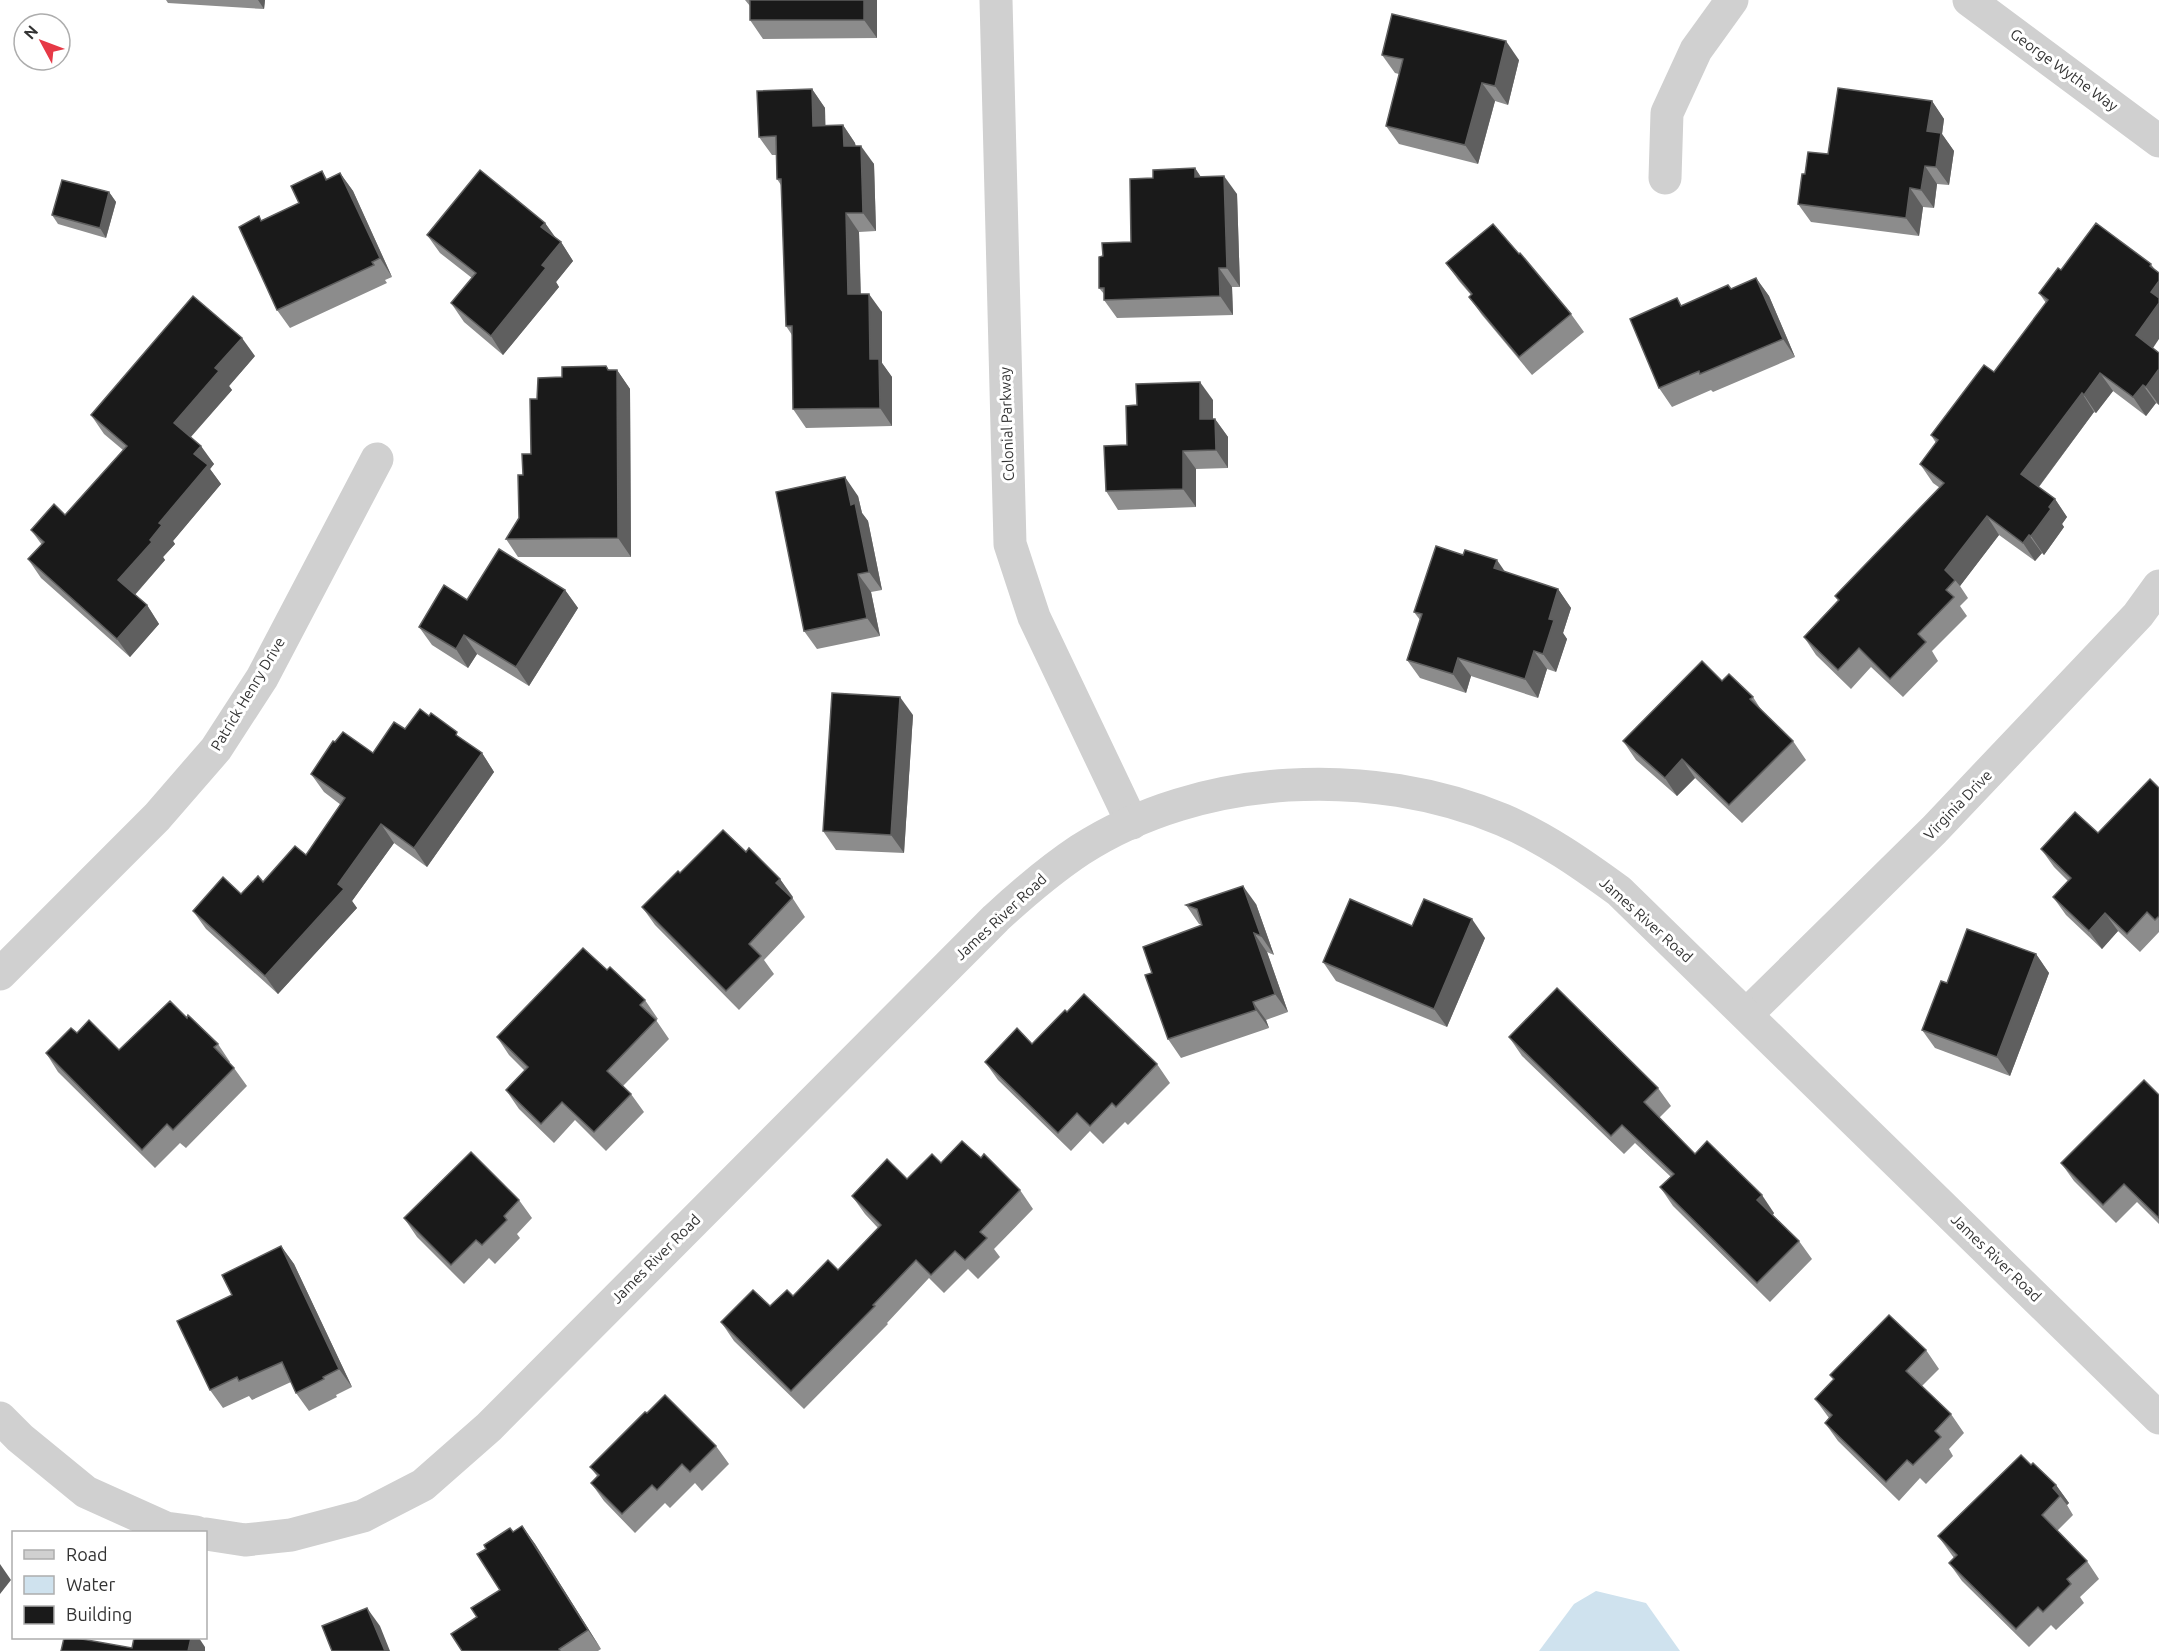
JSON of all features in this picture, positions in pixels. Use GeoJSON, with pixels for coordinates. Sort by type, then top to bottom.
{"type":"FeatureCollection","features":[{"type":"Feature","properties":{"kind":"street","name":"Colonial Parkway"},"geometry":{"type":"LineString","coordinates":[[996,0],[1010,544],[1034,617],[1132,823]]}},
{"type":"Feature","properties":{"kind":"street"},"geometry":{"type":"LineString","coordinates":[[1665,178],[1667,114],[1696,50],[1732,0]]}},
{"type":"Feature","properties":{"kind":"street","name":"George Wythe Way"},"geometry":{"type":"LineString","coordinates":[[1970,0],[2159,141]]}},
{"type":"Feature","properties":{"kind":"street","name":"Patrick Henry Drive"},"geometry":{"type":"LineString","coordinates":[[0,974],[157,817],[216,749],[262,678],[377,459]]}},
{"type":"Feature","properties":{"kind":"street","name":"Virginia Drive"},"geometry":{"type":"LineString","coordinates":[[1747,1014],[1934,830],[2138,615],[2159,586]]}},
{"type":"Feature","properties":{"kind":"street","name":"James River Road"},"geometry":{"type":"LineString","coordinates":[[207,1534],[245,1540],[291,1535],[363,1516],[423,1485],[489,1427],[996,918],[1030,887],[1081,850],[1132,823],[1196,800],[1256,788],[1317,783],[1378,787],[1441,799],[1503,820],[1564,851],[1619,891],[2159,1418]]}},
{"type":"Feature","properties":{"kind":"street"},"geometry":{"type":"LineString","coordinates":[[0,1418],[20,1438],[86,1492],[166,1528],[184,1531]]}},
{"type":"Feature","properties":{"kind":"water"},"geometry":{"type":"Polygon","coordinates":[[[1596,1591],[1646,1603],[1680,1651],[1539,1651],[1574,1604],[1596,1591]]]}},
{"type":"Feature","properties":{"kind":"building"},"geometry":{"type":"Polygon","coordinates":[[[750,0],[864,0],[864,20],[750,20],[750,0]]]}},
{"type":"Feature","properties":{"kind":"building"},"geometry":{"type":"Polygon","coordinates":[[[1392,14],[1506,41],[1495,86],[1482,83],[1465,145],[1386,126],[1403,59],[1382,55],[1392,14]]]}},
{"type":"Feature","properties":{"kind":"building"},"geometry":{"type":"Polygon","coordinates":[[[1838,88],[1932,101],[1927,131],[1941,133],[1936,167],[1925,166],[1921,190],[1910,188],[1906,218],[1798,204],[1808,152],[1828,154],[1838,88]]]}},
{"type":"Feature","properties":{"kind":"building"},"geometry":{"type":"Polygon","coordinates":[[[812,89],[813,126],[843,125],[844,146],[861,146],[863,213],[846,213],[848,294],[869,294],[870,359],[879,359],[880,408],[793,409],[792,326],[786,326],[781,179],[777,179],[776,136],[759,137],[757,91],[812,89]]]}},
{"type":"Feature","properties":{"kind":"building"},"geometry":{"type":"Polygon","coordinates":[[[1195,168],[1195,177],[1224,176],[1227,268],[1219,268],[1220,296],[1104,300],[1104,288],[1099,288],[1099,257],[1103,256],[1102,243],[1131,242],[1130,179],[1153,178],[1153,170],[1195,168]]]}},
{"type":"Feature","properties":{"kind":"building"},"geometry":{"type":"Polygon","coordinates":[[[480,170],[545,223],[541,227],[561,242],[542,265],[546,268],[491,336],[451,303],[476,273],[427,235],[480,170]]]}},
{"type":"Feature","properties":{"kind":"building"},"geometry":{"type":"Polygon","coordinates":[[[322,171],[326,180],[340,173],[380,258],[372,262],[374,265],[277,310],[239,227],[259,216],[261,221],[299,203],[291,186],[322,171]]]}},
{"type":"Feature","properties":{"kind":"building"},"geometry":{"type":"Polygon","coordinates":[[[62,180],[109,192],[100,228],[52,215],[62,180]]]}},
{"type":"Feature","properties":{"kind":"building"},"geometry":{"type":"Polygon","coordinates":[[[2096,223],[2151,264],[2150,266],[2159,273],[2159,281],[2151,292],[2159,298],[2159,303],[2136,335],[2159,353],[2159,369],[2146,387],[2143,385],[2133,397],[2100,373],[2084,395],[2082,393],[2021,474],[2055,499],[2049,507],[2051,509],[2023,543],[1987,516],[1945,570],[1955,580],[1946,590],[1954,597],[1918,634],[1926,642],[1890,679],[1859,648],[1838,670],[1804,637],[1839,600],[1835,596],[1944,483],[1920,464],[1938,440],[1931,435],[1984,365],[1994,372],[2048,300],[2039,293],[2058,268],[2061,270],[2096,223]]]}},
{"type":"Feature","properties":{"kind":"building"},"geometry":{"type":"Polygon","coordinates":[[[1493,224],[1571,314],[1519,357],[1469,297],[1472,294],[1446,263],[1493,224]]]}},
{"type":"Feature","properties":{"kind":"building"},"geometry":{"type":"Polygon","coordinates":[[[1756,278],[1783,339],[1700,374],[1699,371],[1659,388],[1630,319],[1677,298],[1681,306],[1728,285],[1731,289],[1756,278]]]}},
{"type":"Feature","properties":{"kind":"building"},"geometry":{"type":"Polygon","coordinates":[[[193,296],[242,338],[215,368],[219,371],[174,423],[201,446],[194,454],[208,465],[159,523],[162,525],[150,540],[152,542],[118,580],[147,605],[117,639],[28,559],[44,542],[31,530],[54,504],[65,515],[127,446],[91,415],[193,296]]]}},
{"type":"Feature","properties":{"kind":"building"},"geometry":{"type":"Polygon","coordinates":[[[606,366],[608,370],[617,370],[618,538],[506,539],[519,518],[518,475],[523,475],[522,454],[531,454],[530,399],[537,399],[538,378],[562,377],[562,367],[606,366]]]}},
{"type":"Feature","properties":{"kind":"building"},"geometry":{"type":"Polygon","coordinates":[[[1200,382],[1200,419],[1215,419],[1216,450],[1183,451],[1183,489],[1106,491],[1104,446],[1127,445],[1126,406],[1137,405],[1136,384],[1200,382]]]}},
{"type":"Feature","properties":{"kind":"building"},"geometry":{"type":"Polygon","coordinates":[[[845,477],[851,505],[855,503],[869,572],[858,574],[867,618],[804,631],[776,492],[845,477]]]}},
{"type":"Feature","properties":{"kind":"building"},"geometry":{"type":"Polygon","coordinates":[[[1436,546],[1463,555],[1465,550],[1497,560],[1494,568],[1558,589],[1549,619],[1554,620],[1543,654],[1534,651],[1525,679],[1458,658],[1453,674],[1407,660],[1422,614],[1414,612],[1436,546]]]}},
{"type":"Feature","properties":{"kind":"building"},"geometry":{"type":"Polygon","coordinates":[[[499,549],[565,590],[516,667],[464,635],[456,649],[419,627],[444,585],[467,600],[499,549]]]}},
{"type":"Feature","properties":{"kind":"building"},"geometry":{"type":"Polygon","coordinates":[[[1702,661],[1722,681],[1729,674],[1753,697],[1750,699],[1793,741],[1729,805],[1682,759],[1665,778],[1623,741],[1702,661]]]}},
{"type":"Feature","properties":{"kind":"building"},"geometry":{"type":"Polygon","coordinates":[[[832,693],[900,697],[891,835],[823,831],[832,693]]]}},
{"type":"Feature","properties":{"kind":"building"},"geometry":{"type":"Polygon","coordinates":[[[420,709],[429,716],[431,713],[457,732],[456,735],[482,753],[414,848],[381,824],[338,884],[344,889],[265,976],[193,911],[223,877],[241,894],[258,876],[263,882],[295,846],[306,855],[345,798],[311,774],[333,741],[335,742],[343,732],[373,753],[394,722],[405,729],[420,709]]]}},
{"type":"Feature","properties":{"kind":"building"},"geometry":{"type":"Polygon","coordinates":[[[2150,779],[2159,788],[2159,916],[2155,920],[2147,912],[2127,934],[2105,913],[2089,931],[2053,897],[2071,878],[2041,849],[2075,812],[2098,833],[2150,779]]]}},
{"type":"Feature","properties":{"kind":"building"},"geometry":{"type":"Polygon","coordinates":[[[723,830],[746,852],[749,848],[780,879],[776,883],[792,898],[749,944],[761,956],[726,991],[642,907],[723,830]]]}},
{"type":"Feature","properties":{"kind":"building"},"geometry":{"type":"Polygon","coordinates":[[[1243,886],[1261,936],[1254,933],[1275,994],[1253,1002],[1256,1010],[1168,1039],[1145,975],[1152,973],[1143,947],[1202,925],[1197,909],[1186,905],[1243,886]]]}},
{"type":"Feature","properties":{"kind":"building"},"geometry":{"type":"Polygon","coordinates":[[[1350,899],[1412,926],[1424,899],[1472,919],[1434,1009],[1323,962],[1350,899]]]}},
{"type":"Feature","properties":{"kind":"building"},"geometry":{"type":"Polygon","coordinates":[[[1967,929],[2036,954],[1997,1057],[1922,1030],[1941,981],[1947,983],[1967,929]]]}},
{"type":"Feature","properties":{"kind":"building"},"geometry":{"type":"Polygon","coordinates":[[[583,948],[607,970],[610,967],[645,1000],[640,1005],[656,1020],[607,1071],[631,1094],[594,1132],[562,1102],[541,1124],[506,1090],[528,1067],[497,1037],[583,948]]]}},
{"type":"Feature","properties":{"kind":"building"},"geometry":{"type":"Polygon","coordinates":[[[1557,988],[1658,1088],[1644,1102],[1695,1154],[1707,1141],[1762,1195],[1757,1200],[1799,1241],[1757,1283],[1660,1187],[1674,1174],[1622,1125],[1611,1136],[1509,1037],[1557,988]]]}},
{"type":"Feature","properties":{"kind":"building"},"geometry":{"type":"Polygon","coordinates":[[[1084,994],[1157,1064],[1116,1107],[1112,1103],[1090,1126],[1077,1113],[1058,1133],[985,1062],[1017,1028],[1032,1044],[1084,994]]]}},
{"type":"Feature","properties":{"kind":"building"},"geometry":{"type":"Polygon","coordinates":[[[170,1001],[218,1044],[214,1047],[234,1068],[173,1130],[167,1124],[142,1150],[46,1053],[71,1028],[77,1033],[89,1020],[119,1050],[170,1001]]]}},
{"type":"Feature","properties":{"kind":"building"},"geometry":{"type":"Polygon","coordinates":[[[2144,1080],[2159,1095],[2159,1218],[2124,1184],[2103,1205],[2061,1163],[2144,1080]]]}},
{"type":"Feature","properties":{"kind":"building"},"geometry":{"type":"Polygon","coordinates":[[[962,1141],[981,1158],[984,1154],[1020,1190],[980,1232],[987,1238],[965,1260],[955,1251],[931,1275],[916,1260],[873,1305],[875,1306],[791,1391],[721,1322],[753,1290],[770,1306],[787,1290],[793,1296],[828,1260],[838,1270],[881,1225],[852,1196],[887,1159],[907,1179],[932,1154],[941,1163],[962,1141]]]}},
{"type":"Feature","properties":{"kind":"building"},"geometry":{"type":"Polygon","coordinates":[[[471,1152],[519,1200],[504,1216],[507,1220],[482,1245],[476,1240],[451,1265],[404,1218],[471,1152]]]}},
{"type":"Feature","properties":{"kind":"building"},"geometry":{"type":"Polygon","coordinates":[[[281,1246],[339,1369],[296,1393],[282,1362],[239,1381],[237,1377],[210,1390],[177,1321],[232,1295],[222,1275],[281,1246]]]}},
{"type":"Feature","properties":{"kind":"building"},"geometry":{"type":"Polygon","coordinates":[[[1889,1315],[1926,1350],[1906,1371],[1951,1414],[1935,1431],[1941,1437],[1913,1465],[1907,1460],[1886,1482],[1825,1423],[1832,1415],[1815,1399],[1834,1379],[1830,1375],[1889,1315]]]}},
{"type":"Feature","properties":{"kind":"building"},"geometry":{"type":"Polygon","coordinates":[[[665,1395],[716,1446],[690,1472],[682,1464],[657,1490],[652,1485],[622,1514],[591,1483],[599,1475],[590,1467],[665,1395]]]}},
{"type":"Feature","properties":{"kind":"building"},"geometry":{"type":"Polygon","coordinates":[[[2021,1455],[2056,1485],[2053,1488],[2060,1496],[2042,1515],[2087,1561],[2067,1579],[2071,1584],[2043,1612],[2038,1607],[2016,1629],[1949,1563],[1957,1555],[1938,1536],[2021,1455]]]}},
{"type":"Feature","properties":{"kind":"building"},"geometry":{"type":"Polygon","coordinates":[[[522,1526],[588,1630],[559,1649],[560,1651],[462,1651],[451,1634],[477,1617],[471,1608],[500,1590],[477,1554],[486,1549],[484,1545],[510,1528],[513,1532],[522,1526]]]}},
{"type":"Feature","properties":{"kind":"building"},"geometry":{"type":"Polygon","coordinates":[[[367,1608],[385,1651],[332,1651],[322,1626],[367,1608]]]}},
{"type":"Feature","properties":{"kind":"building"},"geometry":{"type":"Polygon","coordinates":[[[64,1639],[82,1639],[132,1648],[134,1639],[191,1639],[188,1651],[61,1651],[64,1639]]]}}]}
